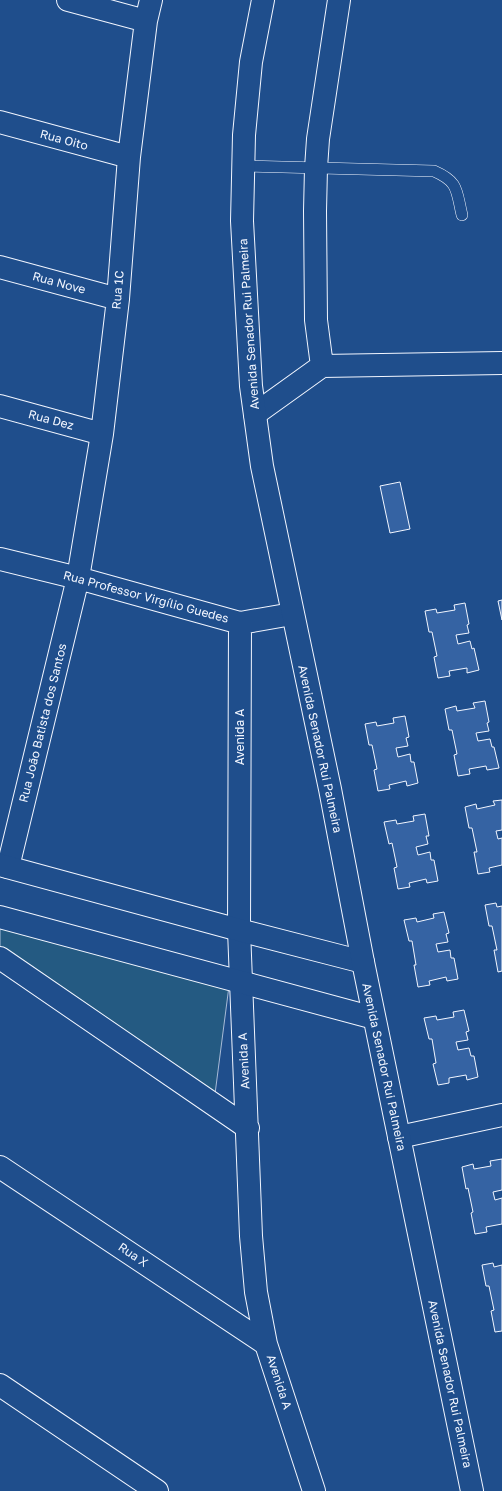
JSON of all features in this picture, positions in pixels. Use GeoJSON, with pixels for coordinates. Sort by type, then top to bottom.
{"type":"FeatureCollection","features":[{"type":"Feature","properties":{"kind":"street"},"geometry":{"type":"LineString","coordinates":[[68,0],[146,21]]}},
{"type":"Feature","properties":{"kind":"street","name":"Rua 1C"},"geometry":{"type":"LineString","coordinates":[[78,578],[102,434],[118,299],[129,157],[146,21],[151,0]]}},
{"type":"Feature","properties":{"kind":"street","name":"Avenida Senador Rui Palmeira"},"geometry":{"type":"LineString","coordinates":[[263,0],[251,62],[244,136],[242,221],[251,386],[262,466],[330,789],[362,962],[472,1491]]}},
{"type":"Feature","properties":{"kind":"street"},"geometry":{"type":"LineString","coordinates":[[322,366],[316,320],[316,168],[318,139],[339,0]]}},
{"type":"Feature","properties":{"kind":"street","name":"Rua Oito"},"geometry":{"type":"LineString","coordinates":[[0,122],[129,157]]}},
{"type":"Feature","properties":{"kind":"street","name":"Rua Nove"},"geometry":{"type":"LineString","coordinates":[[0,267],[118,299]]}},
{"type":"Feature","properties":{"kind":"street"},"geometry":{"type":"LineString","coordinates":[[255,414],[322,366],[502,363]]}},
{"type":"Feature","properties":{"kind":"street","name":"Rua Dez"},"geometry":{"type":"LineString","coordinates":[[0,406],[102,434]]}},
{"type":"Feature","properties":{"kind":"street","name":"Rua Professor Virgílio Guedes"},"geometry":{"type":"LineString","coordinates":[[0,559],[78,578],[240,623],[292,614]]}},
{"type":"Feature","properties":{"kind":"street","name":"Rua João Batista dos Santos"},"geometry":{"type":"LineString","coordinates":[[4,866],[78,578]]}},
{"type":"Feature","properties":{"kind":"street","name":"Avenida A"},"geometry":{"type":"LineString","coordinates":[[240,623],[239,930],[240,983],[248,1128],[251,1236],[256,1292],[266,1344],[314,1491]]}},
{"type":"Feature","properties":{"kind":"street"},"geometry":{"type":"LineString","coordinates":[[4,866],[362,962]]}},
{"type":"Feature","properties":{"kind":"street"},"geometry":{"type":"LineString","coordinates":[[0,917],[374,1018]]}},
{"type":"Feature","properties":{"kind":"street"},"geometry":{"type":"LineString","coordinates":[[0,958],[248,1128]]}},
{"type":"Feature","properties":{"kind":"street"},"geometry":{"type":"LineString","coordinates":[[399,1137],[502,1115]]}},
{"type":"Feature","properties":{"kind":"street","name":"Rua X"},"geometry":{"type":"LineString","coordinates":[[0,1166],[266,1344]]}},
{"type":"Feature","properties":{"kind":"street"},"geometry":{"type":"LineString","coordinates":[[0,1385],[157,1491]]}},
{"type":"Feature","properties":{"kind":"lane"},"geometry":{"type":"LineString","coordinates":[[243,166],[434,171],[446,177],[456,187],[462,215]]}},
{"type":"Feature","properties":{"kind":"shaded area"},"geometry":{"type":"Polygon","coordinates":[[[0,923],[229,986],[215,1094],[0,947],[0,923]]]}},
{"type":"Feature","properties":{"kind":"building"},"geometry":{"type":"Polygon","coordinates":[[[400,482],[410,529],[390,533],[380,486],[400,482]]]}},
{"type":"Feature","properties":{"kind":"building"},"geometry":{"type":"Polygon","coordinates":[[[502,600],[502,620],[498,601],[502,600]]]}},
{"type":"Feature","properties":{"kind":"building"},"geometry":{"type":"Polygon","coordinates":[[[465,603],[469,633],[456,635],[458,644],[470,641],[472,649],[474,648],[479,670],[467,673],[467,668],[449,671],[450,676],[438,678],[434,657],[437,656],[432,632],[429,632],[425,611],[436,609],[437,613],[455,610],[454,605],[465,603]]]}},
{"type":"Feature","properties":{"kind":"building"},"geometry":{"type":"Polygon","coordinates":[[[485,701],[489,731],[476,733],[478,741],[490,739],[492,747],[494,747],[499,768],[487,770],[486,766],[469,769],[470,774],[458,776],[454,755],[457,754],[452,730],[449,730],[445,709],[456,706],[457,711],[475,708],[473,703],[485,701]]]}},
{"type":"Feature","properties":{"kind":"building"},"geometry":{"type":"Polygon","coordinates":[[[405,716],[409,737],[406,738],[408,746],[396,748],[398,757],[410,754],[411,762],[414,762],[418,783],[407,786],[406,781],[389,785],[390,789],[378,791],[374,770],[377,769],[372,745],[369,745],[365,724],[376,722],[377,726],[394,723],[393,718],[405,716]]]}},
{"type":"Feature","properties":{"kind":"building"},"geometry":{"type":"Polygon","coordinates":[[[502,800],[502,830],[496,831],[498,839],[502,838],[502,865],[489,868],[490,872],[478,874],[474,852],[477,852],[472,828],[469,828],[465,807],[476,804],[477,809],[495,805],[493,801],[502,800]]]}},
{"type":"Feature","properties":{"kind":"building"},"geometry":{"type":"Polygon","coordinates":[[[425,814],[429,836],[426,836],[428,844],[416,847],[418,855],[430,852],[431,860],[434,860],[438,881],[427,883],[426,879],[409,883],[410,887],[398,889],[394,868],[397,867],[392,843],[389,844],[384,822],[396,820],[397,824],[414,821],[413,816],[425,814]]]}},
{"type":"Feature","properties":{"kind":"building"},"geometry":{"type":"Polygon","coordinates":[[[496,903],[497,907],[502,906],[502,971],[498,972],[494,950],[497,950],[492,926],[489,926],[485,905],[496,903]]]}},
{"type":"Feature","properties":{"kind":"building"},"geometry":{"type":"Polygon","coordinates":[[[444,912],[449,933],[446,934],[448,942],[436,944],[438,952],[450,950],[451,958],[454,958],[458,979],[447,981],[446,977],[429,981],[430,985],[418,987],[412,941],[409,941],[404,920],[416,918],[417,922],[434,918],[433,914],[444,912]]]}},
{"type":"Feature","properties":{"kind":"building"},"geometry":{"type":"Polygon","coordinates":[[[464,1010],[469,1031],[466,1032],[468,1040],[456,1042],[458,1050],[469,1048],[471,1056],[474,1056],[478,1077],[467,1080],[466,1075],[449,1078],[449,1083],[438,1085],[433,1064],[436,1063],[432,1039],[429,1039],[424,1018],[436,1016],[437,1020],[454,1017],[453,1012],[464,1010]]]}},
{"type":"Feature","properties":{"kind":"building"},"geometry":{"type":"Polygon","coordinates":[[[502,1159],[502,1190],[493,1192],[495,1200],[502,1198],[502,1224],[486,1227],[487,1232],[475,1234],[471,1213],[473,1212],[468,1188],[466,1189],[462,1167],[473,1164],[474,1169],[491,1166],[490,1161],[502,1159]]]}},
{"type":"Feature","properties":{"kind":"building"},"geometry":{"type":"Polygon","coordinates":[[[493,1263],[494,1267],[502,1265],[502,1331],[495,1332],[491,1311],[494,1310],[489,1286],[486,1286],[482,1265],[493,1263]]]}}]}
